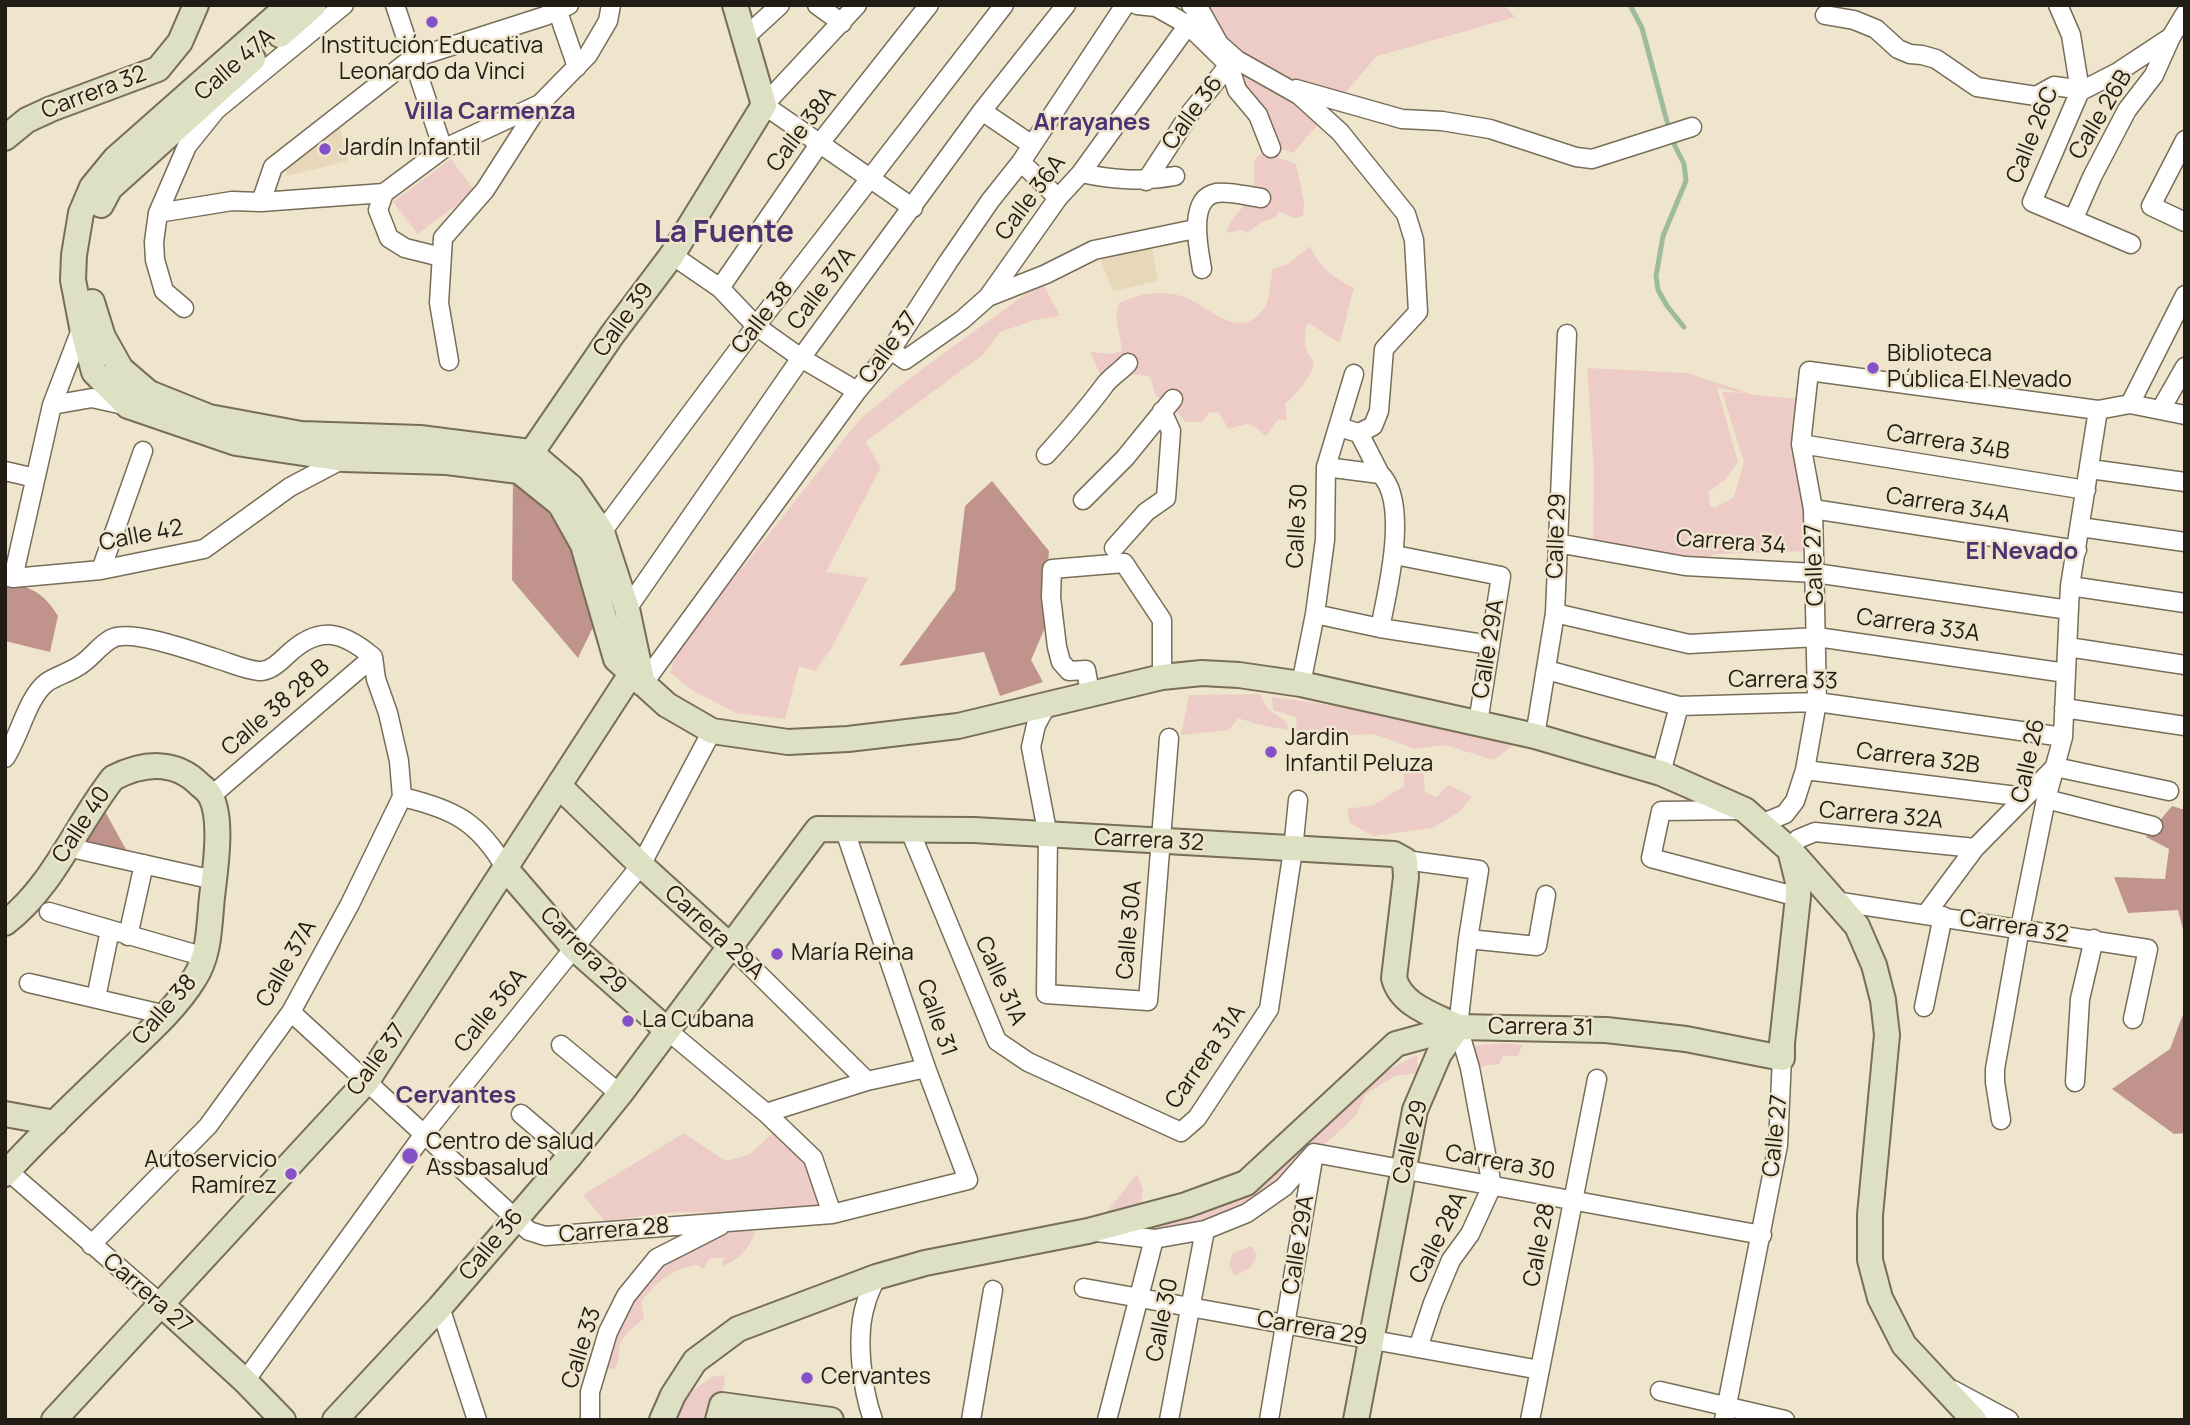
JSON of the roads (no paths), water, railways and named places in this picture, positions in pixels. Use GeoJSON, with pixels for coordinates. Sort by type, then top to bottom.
{"type":"FeatureCollection","features":[{"type":"Feature","properties":{"kind":"street","name":"Carrera 32"},"geometry":{"type":"LineString","coordinates":[[5,138],[27,120],[51,109],[158,69],[180,42],[196,5]]}},
{"type":"Feature","properties":{"kind":"street"},"geometry":{"type":"LineString","coordinates":[[128,406],[94,372],[82,327],[74,280],[74,255],[81,213],[92,187],[114,159],[289,5]]}},
{"type":"Feature","properties":{"kind":"street"},"geometry":{"type":"LineString","coordinates":[[314,5],[110,188],[94,218],[89,242],[90,298],[103,337],[121,369],[149,393],[209,417],[301,434],[419,438],[525,461],[571,488],[602,532],[627,609],[637,671]]}},
{"type":"Feature","properties":{"kind":"street","name":"Calle 47A"},"geometry":{"type":"LineString","coordinates":[[158,213],[187,146],[216,110],[344,5]]}},
{"type":"Feature","properties":{"kind":"street"},"geometry":{"type":"LineString","coordinates":[[395,5],[443,149]]}},
{"type":"Feature","properties":{"kind":"street"},"geometry":{"type":"LineString","coordinates":[[449,361],[439,303],[443,238],[485,190],[540,104],[588,55],[608,21],[611,5]]}},
{"type":"Feature","properties":{"kind":"street"},"geometry":{"type":"LineString","coordinates":[[735,5],[764,104],[913,208]]}},
{"type":"Feature","properties":{"kind":"street"},"geometry":{"type":"LineString","coordinates":[[743,39],[780,5]]}},
{"type":"Feature","properties":{"kind":"street"},"geometry":{"type":"LineString","coordinates":[[817,5],[842,23]]}},
{"type":"Feature","properties":{"kind":"street","name":"Calle 39"},"geometry":{"type":"LineString","coordinates":[[525,461],[612,335],[672,255],[764,104],[857,5]]}},
{"type":"Feature","properties":{"kind":"street","name":"Calle 38A"},"geometry":{"type":"LineString","coordinates":[[719,288],[820,143],[929,5]]}},
{"type":"Feature","properties":{"kind":"street","name":"Calle 38"},"geometry":{"type":"LineString","coordinates":[[602,532],[756,326],[1003,5]]}},
{"type":"Feature","properties":{"kind":"street","name":"Calle 37A"},"geometry":{"type":"LineString","coordinates":[[627,609],[801,358],[982,111],[1066,5]]}},
{"type":"Feature","properties":{"kind":"street","name":"Calle 37"},"geometry":{"type":"LineString","coordinates":[[54,1420],[367,1081],[637,671],[856,391],[898,355],[967,234],[1021,162],[1125,5]]}},
{"type":"Feature","properties":{"kind":"street"},"geometry":{"type":"LineString","coordinates":[[1137,5],[1156,7],[1188,25],[1229,65],[1237,90],[1258,115],[1271,148]]}},
{"type":"Feature","properties":{"kind":"street","name":"Calle 26C"},"geometry":{"type":"LineString","coordinates":[[2058,5],[2071,35],[2080,91],[2032,202],[2074,218]]}},
{"type":"Feature","properties":{"kind":"street","name":"Calle 36A"},"geometry":{"type":"LineString","coordinates":[[898,355],[962,320],[988,297],[1058,198],[1081,173],[1188,25],[1196,8]]}},
{"type":"Feature","properties":{"kind":"street","name":"Calle 36"},"geometry":{"type":"LineString","coordinates":[[1146,181],[1191,112],[1229,65],[1196,8]]}},
{"type":"Feature","properties":{"kind":"street"},"geometry":{"type":"LineString","coordinates":[[261,202],[273,167],[411,58],[553,10],[577,67]]}},
{"type":"Feature","properties":{"kind":"street","name":"Calle 26B"},"geometry":{"type":"LineString","coordinates":[[2074,218],[2127,110],[2154,75],[2185,14]]}},
{"type":"Feature","properties":{"kind":"street"},"geometry":{"type":"LineString","coordinates":[[1825,15],[1854,20],[1876,29],[1898,50],[1936,59],[1977,87],[2030,96],[2036,96],[2054,86],[2080,91],[2118,72],[2171,37]]}},
{"type":"Feature","properties":{"kind":"street"},"geometry":{"type":"LineString","coordinates":[[1219,44],[1237,60],[1286,86],[1402,119],[1442,121],[1490,130],[1576,157],[1592,159],[1692,127]]}},
{"type":"Feature","properties":{"kind":"street"},"geometry":{"type":"LineString","coordinates":[[1286,86],[1340,132],[1406,214],[1414,240],[1418,312],[1384,349],[1379,411],[1373,426],[1359,433],[1338,427]]}},
{"type":"Feature","properties":{"kind":"street"},"geometry":{"type":"LineString","coordinates":[[184,308],[164,291],[155,260],[154,242],[158,213],[232,201],[261,202],[384,193],[443,149],[540,104]]}},
{"type":"Feature","properties":{"kind":"street"},"geometry":{"type":"LineString","coordinates":[[982,111],[1032,145]]}},
{"type":"Feature","properties":{"kind":"street"},"geometry":{"type":"LineString","coordinates":[[2185,140],[2151,206],[2185,222]]}},
{"type":"Feature","properties":{"kind":"street"},"geometry":{"type":"LineString","coordinates":[[1021,162],[1058,198]]}},
{"type":"Feature","properties":{"kind":"street"},"geometry":{"type":"LineString","coordinates":[[1081,173],[1111,180],[1146,181],[1175,176]]}},
{"type":"Feature","properties":{"kind":"street"},"geometry":{"type":"LineString","coordinates":[[384,193],[378,210],[388,238],[405,248],[441,257]]}},
{"type":"Feature","properties":{"kind":"street"},"geometry":{"type":"LineString","coordinates":[[1202,269],[1195,229],[1202,204],[1209,195],[1219,193],[1261,198]]}},
{"type":"Feature","properties":{"kind":"street"},"geometry":{"type":"LineString","coordinates":[[2074,218],[2131,244]]}},
{"type":"Feature","properties":{"kind":"street"},"geometry":{"type":"LineString","coordinates":[[988,297],[1046,274],[1094,250],[1195,229]]}},
{"type":"Feature","properties":{"kind":"street"},"geometry":{"type":"LineString","coordinates":[[672,255],[719,288],[756,326],[801,358],[856,391]]}},
{"type":"Feature","properties":{"kind":"street"},"geometry":{"type":"LineString","coordinates":[[2130,404],[2185,295]]}},
{"type":"Feature","properties":{"kind":"street"},"geometry":{"type":"LineString","coordinates":[[9,577],[52,405],[82,327]]}},
{"type":"Feature","properties":{"kind":"street","name":"Calle 29"},"geometry":{"type":"LineString","coordinates":[[1535,736],[1555,613],[1567,334]]}},
{"type":"Feature","properties":{"kind":"street"},"geometry":{"type":"LineString","coordinates":[[1046,455],[1099,395],[1105,383],[1128,363]]}},
{"type":"Feature","properties":{"kind":"street"},"geometry":{"type":"LineString","coordinates":[[2161,409],[2185,367]]}},
{"type":"Feature","properties":{"kind":"street","name":"Calle 27"},"geometry":{"type":"LineString","coordinates":[[1754,817],[1785,814],[1790,809],[1801,788],[1817,702],[1813,509],[1801,444],[1809,371],[2098,410]]}},
{"type":"Feature","properties":{"kind":"street","name":"Calle 30"},"geometry":{"type":"LineString","coordinates":[[1301,684],[1315,614],[1325,540],[1326,467],[1353,374]]}},
{"type":"Feature","properties":{"kind":"street"},"geometry":{"type":"LineString","coordinates":[[52,405],[92,398],[128,406],[236,443],[343,459],[525,461]]}},
{"type":"Feature","properties":{"kind":"street"},"geometry":{"type":"LineString","coordinates":[[2098,410],[2130,404],[2185,415]]}},
{"type":"Feature","properties":{"kind":"street"},"geometry":{"type":"LineString","coordinates":[[1083,500],[1125,458],[1168,405],[1171,432],[1166,498],[1146,512],[1114,548]]}},
{"type":"Feature","properties":{"kind":"street","name":"Calle 26"},"geometry":{"type":"LineString","coordinates":[[2001,1121],[1994,1082],[2020,928],[2046,799],[2063,737],[2070,586],[2098,410]]}},
{"type":"Feature","properties":{"kind":"street"},"geometry":{"type":"LineString","coordinates":[[1359,433],[1380,474],[1386,479],[1394,512],[1395,555],[1380,628]]}},
{"type":"Feature","properties":{"kind":"street","name":"Carrera 34B"},"geometry":{"type":"LineString","coordinates":[[1801,444],[2086,490]]}},
{"type":"Feature","properties":{"kind":"street"},"geometry":{"type":"LineString","coordinates":[[100,570],[144,452]]}},
{"type":"Feature","properties":{"kind":"street","name":"Calle 42"},"geometry":{"type":"LineString","coordinates":[[9,577],[100,570],[204,549],[290,487],[343,459]]}},
{"type":"Feature","properties":{"kind":"street"},"geometry":{"type":"LineString","coordinates":[[525,461],[561,504],[583,545],[616,659],[637,671],[667,705],[712,731],[788,743],[848,738],[958,726],[1162,677],[1202,673],[1238,675],[1301,684],[1535,736],[1661,773],[1754,817],[1790,850],[1857,926],[1874,965],[1883,1000],[1887,1035],[1870,1215],[1871,1260],[1880,1298],[1904,1345],[1974,1420]]}},
{"type":"Feature","properties":{"kind":"street"},"geometry":{"type":"LineString","coordinates":[[1326,467],[1380,474]]}},
{"type":"Feature","properties":{"kind":"street"},"geometry":{"type":"LineString","coordinates":[[2090,469],[2185,482]]}},
{"type":"Feature","properties":{"kind":"street"},"geometry":{"type":"LineString","coordinates":[[5,471],[35,478]]}},
{"type":"Feature","properties":{"kind":"street","name":"Carrera 34A"},"geometry":{"type":"LineString","coordinates":[[1813,509],[2077,550]]}},
{"type":"Feature","properties":{"kind":"street"},"geometry":{"type":"LineString","coordinates":[[2080,527],[2185,542]]}},
{"type":"Feature","properties":{"kind":"street","name":"Carrera 34"},"geometry":{"type":"LineString","coordinates":[[1557,543],[1685,566],[1815,573],[2069,610]]}},
{"type":"Feature","properties":{"kind":"street","name":"Calle 29A"},"geometry":{"type":"LineString","coordinates":[[1395,555],[1501,576],[1478,723]]}},
{"type":"Feature","properties":{"kind":"street"},"geometry":{"type":"LineString","coordinates":[[1090,693],[1086,670],[1069,671],[1061,662],[1051,597],[1052,569],[1124,563],[1162,620],[1162,677]]}},
{"type":"Feature","properties":{"kind":"street"},"geometry":{"type":"LineString","coordinates":[[2070,586],[2185,603]]}},
{"type":"Feature","properties":{"kind":"street","name":"Carrera 33A"},"geometry":{"type":"LineString","coordinates":[[1555,613],[1689,644],[1817,637],[2066,673]]}},
{"type":"Feature","properties":{"kind":"street"},"geometry":{"type":"LineString","coordinates":[[1315,614],[1380,628],[1490,645]]}},
{"type":"Feature","properties":{"kind":"street"},"geometry":{"type":"LineString","coordinates":[[5,758],[34,699],[46,683],[82,664],[113,637],[128,635],[261,672],[277,665],[309,639],[327,633],[345,637],[373,656],[376,679],[399,761],[402,797]]}},
{"type":"Feature","properties":{"kind":"street"},"geometry":{"type":"LineString","coordinates":[[2068,647],[2185,665]]}},
{"type":"Feature","properties":{"kind":"street","name":"Calle 38 28 B"},"geometry":{"type":"LineString","coordinates":[[211,796],[373,656]]}},
{"type":"Feature","properties":{"kind":"street","name":"Carrera 33"},"geometry":{"type":"LineString","coordinates":[[1547,670],[1679,706],[1817,702],[2063,737]]}},
{"type":"Feature","properties":{"kind":"street"},"geometry":{"type":"LineString","coordinates":[[1048,703],[1036,726],[1031,747],[1048,836]]}},
{"type":"Feature","properties":{"kind":"street"},"geometry":{"type":"LineString","coordinates":[[1661,773],[1679,706]]}},
{"type":"Feature","properties":{"kind":"street"},"geometry":{"type":"LineString","coordinates":[[2064,708],[2185,726]]}},
{"type":"Feature","properties":{"kind":"street","name":"Calle 36A"},"geometry":{"type":"LineString","coordinates":[[245,1381],[424,1133],[641,865],[712,731]]}},
{"type":"Feature","properties":{"kind":"street","name":"Calle 30A"},"geometry":{"type":"LineString","coordinates":[[1048,836],[1046,993],[1148,1001],[1169,738]]}},
{"type":"Feature","properties":{"kind":"street","name":"Calle 40"},"geometry":{"type":"LineString","coordinates":[[5,923],[27,904],[44,884],[113,778],[131,769],[154,765],[177,769],[195,780],[211,796]]}},
{"type":"Feature","properties":{"kind":"street"},"geometry":{"type":"LineString","coordinates":[[1924,1007],[1934,915],[1975,848],[2055,767],[2169,791]]}},
{"type":"Feature","properties":{"kind":"street","name":"Carrera 32B"},"geometry":{"type":"LineString","coordinates":[[1805,770],[2025,797]]}},
{"type":"Feature","properties":{"kind":"street","name":"Carrera 29A"},"geometry":{"type":"LineString","coordinates":[[559,786],[730,946],[867,1082]]}},
{"type":"Feature","properties":{"kind":"street","name":"Calle 38"},"geometry":{"type":"LineString","coordinates":[[6,1173],[166,1015],[195,979],[205,957],[214,880],[217,822],[211,796]]}},
{"type":"Feature","properties":{"kind":"street","name":"Calle 37A"},"geometry":{"type":"LineString","coordinates":[[92,1245],[208,1126],[291,1012],[350,904],[402,797]]}},
{"type":"Feature","properties":{"kind":"street","name":"Carrera 29"},"geometry":{"type":"LineString","coordinates":[[402,797],[437,805],[471,825],[492,844],[506,869],[574,948],[766,1113],[813,1158],[832,1214]]}},
{"type":"Feature","properties":{"kind":"street"},"geometry":{"type":"LineString","coordinates":[[2046,799],[2153,827]]}},
{"type":"Feature","properties":{"kind":"street"},"geometry":{"type":"LineString","coordinates":[[1293,850],[1298,800]]}},
{"type":"Feature","properties":{"kind":"street"},"geometry":{"type":"LineString","coordinates":[[1754,817],[1661,811],[1651,858],[1798,897]]}},
{"type":"Feature","properties":{"kind":"street","name":"Carrera 32"},"geometry":{"type":"LineString","coordinates":[[818,829],[974,831],[1394,855],[1405,860],[1479,870]]}},
{"type":"Feature","properties":{"kind":"street","name":"Calle 36"},"geometry":{"type":"LineString","coordinates":[[335,1420],[440,1307],[570,1156],[620,1094],[818,829]]}},
{"type":"Feature","properties":{"kind":"street","name":"Calle 31"},"geometry":{"type":"LineString","coordinates":[[832,1214],[968,1180],[926,1068],[845,831]]}},
{"type":"Feature","properties":{"kind":"street","name":"Calle 31A"},"geometry":{"type":"LineString","coordinates":[[910,831],[997,1041],[1028,1062],[1181,1132]]}},
{"type":"Feature","properties":{"kind":"street","name":"Carrera 32A"},"geometry":{"type":"LineString","coordinates":[[1790,850],[1798,839],[1815,832],[1975,848]]}},
{"type":"Feature","properties":{"kind":"street"},"geometry":{"type":"LineString","coordinates":[[67,847],[214,880]]}},
{"type":"Feature","properties":{"kind":"street","name":"Carrera 31A"},"geometry":{"type":"LineString","coordinates":[[1181,1132],[1197,1118],[1269,1009],[1293,850]]}},
{"type":"Feature","properties":{"kind":"street","name":"Calle 27"},"geometry":{"type":"LineString","coordinates":[[1725,1413],[1778,1145],[1782,1044],[1798,897],[1798,882],[1790,850]]}},
{"type":"Feature","properties":{"kind":"street"},"geometry":{"type":"LineString","coordinates":[[1405,860],[1406,877],[1394,978],[1396,987],[1406,1000],[1458,1027]]}},
{"type":"Feature","properties":{"kind":"street"},"geometry":{"type":"LineString","coordinates":[[128,936],[144,864]]}},
{"type":"Feature","properties":{"kind":"street","name":"Calle 29"},"geometry":{"type":"LineString","coordinates":[[1356,1420],[1415,1110],[1439,1054],[1458,1027],[1479,870]]}},
{"type":"Feature","properties":{"kind":"street"},"geometry":{"type":"LineString","coordinates":[[1468,939],[1537,946],[1546,895]]}},
{"type":"Feature","properties":{"kind":"street","name":"Carrera 32"},"geometry":{"type":"LineString","coordinates":[[1834,901],[2148,949],[2133,1019]]}},
{"type":"Feature","properties":{"kind":"street"},"geometry":{"type":"LineString","coordinates":[[1857,926],[1880,909]]}},
{"type":"Feature","properties":{"kind":"street"},"geometry":{"type":"LineString","coordinates":[[49,912],[205,957]]}},
{"type":"Feature","properties":{"kind":"street"},"geometry":{"type":"LineString","coordinates":[[96,998],[110,930]]}},
{"type":"Feature","properties":{"kind":"street"},"geometry":{"type":"LineString","coordinates":[[2075,1082],[2080,999],[2094,939]]}},
{"type":"Feature","properties":{"kind":"street"},"geometry":{"type":"LineString","coordinates":[[29,983],[166,1015]]}},
{"type":"Feature","properties":{"kind":"street","name":"Carrera 28"},"geometry":{"type":"LineString","coordinates":[[291,1012],[529,1231],[545,1236],[729,1221]]}},
{"type":"Feature","properties":{"kind":"street","name":"Carrera 31"},"geometry":{"type":"LineString","coordinates":[[662,1420],[673,1395],[695,1361],[738,1329],[877,1277],[925,1263],[1088,1231],[1186,1205],[1246,1184],[1396,1044],[1458,1027],[1606,1030],[1685,1040],[1783,1058]]}},
{"type":"Feature","properties":{"kind":"street","name":"Calle 28A"},"geometry":{"type":"LineString","coordinates":[[1418,1348],[1451,1260],[1470,1234],[1492,1186],[1468,1058],[1458,1027]]}},
{"type":"Feature","properties":{"kind":"street"},"geometry":{"type":"LineString","coordinates":[[561,1045],[620,1094]]}},
{"type":"Feature","properties":{"kind":"street"},"geometry":{"type":"LineString","coordinates":[[766,1113],[867,1082],[926,1068]]}},
{"type":"Feature","properties":{"kind":"street","name":"Calle 28"},"geometry":{"type":"LineString","coordinates":[[1530,1420],[1597,1079]]}},
{"type":"Feature","properties":{"kind":"street"},"geometry":{"type":"LineString","coordinates":[[5,1114],[55,1123]]}},
{"type":"Feature","properties":{"kind":"street"},"geometry":{"type":"LineString","coordinates":[[520,1114],[570,1156]]}},
{"type":"Feature","properties":{"kind":"street"},"geometry":{"type":"LineString","coordinates":[[1088,1231],[1154,1239],[1205,1230],[1247,1213],[1284,1186],[1314,1153]]}},
{"type":"Feature","properties":{"kind":"street","name":"Calle 29A"},"geometry":{"type":"LineString","coordinates":[[1269,1420],[1314,1153]]}},
{"type":"Feature","properties":{"kind":"street","name":"Carrera 30"},"geometry":{"type":"LineString","coordinates":[[1314,1153],[1762,1235]]}},
{"type":"Feature","properties":{"kind":"street","name":"Carrera 27"},"geometry":{"type":"LineString","coordinates":[[6,1173],[161,1304],[284,1420]]}},
{"type":"Feature","properties":{"kind":"street"},"geometry":{"type":"LineString","coordinates":[[729,1221],[832,1214]]}},
{"type":"Feature","properties":{"kind":"street","name":"Calle 33"},"geometry":{"type":"LineString","coordinates":[[590,1420],[590,1392],[608,1332],[626,1296],[657,1258],[729,1221]]}},
{"type":"Feature","properties":{"kind":"street","name":"Calle 30"},"geometry":{"type":"LineString","coordinates":[[1169,1420],[1205,1230]]}},
{"type":"Feature","properties":{"kind":"street"},"geometry":{"type":"LineString","coordinates":[[1107,1420],[1154,1239]]}},
{"type":"Feature","properties":{"kind":"street"},"geometry":{"type":"LineString","coordinates":[[873,1420],[863,1377],[861,1342],[864,1306],[877,1277]]}},
{"type":"Feature","properties":{"kind":"street","name":"Carrera 29"},"geometry":{"type":"LineString","coordinates":[[1084,1288],[1540,1370]]}},
{"type":"Feature","properties":{"kind":"street"},"geometry":{"type":"LineString","coordinates":[[971,1420],[993,1290]]}},
{"type":"Feature","properties":{"kind":"street"},"geometry":{"type":"LineString","coordinates":[[440,1307],[477,1420]]}},
{"type":"Feature","properties":{"kind":"street"},"geometry":{"type":"LineString","coordinates":[[1941,1384],[2009,1420]]}},
{"type":"Feature","properties":{"kind":"street"},"geometry":{"type":"LineString","coordinates":[[1660,1391],[1725,1413],[1785,1420]]}},
{"type":"Feature","properties":{"kind":"street"},"geometry":{"type":"LineString","coordinates":[[718,1420],[722,1405],[831,1420]]}},
{"type":"Feature","properties":{"kind":"waterway"},"geometry":{"type":"LineString","coordinates":[[1630,5],[1642,28],[1666,118],[1684,164],[1686,181],[1663,236],[1656,276],[1658,290],[1684,327]]}},
{"type":"Feature","properties":{"kind":"place","name":"Institución Educativa Leonardo da Vinci"},"geometry":{"type":"Point","coordinates":[432,22]}},
{"type":"Feature","properties":{"kind":"place","name":"Jardín Infantil"},"geometry":{"type":"Point","coordinates":[325,149]}},
{"type":"Feature","properties":{"kind":"place","name":"Biblioteca Pública El Nevado"},"geometry":{"type":"Point","coordinates":[1873,368]}},
{"type":"Feature","properties":{"kind":"place","name":"Jardin Infantil Peluza"},"geometry":{"type":"Point","coordinates":[1271,752]}},
{"type":"Feature","properties":{"kind":"place","name":"María Reina"},"geometry":{"type":"Point","coordinates":[777,954]}},
{"type":"Feature","properties":{"kind":"place","name":"La Cubana"},"geometry":{"type":"Point","coordinates":[628,1021]}},
{"type":"Feature","properties":{"kind":"place","name":"Centro de salud Assbasalud"},"geometry":{"type":"Point","coordinates":[410,1156]}},
{"type":"Feature","properties":{"kind":"place","name":"Autoservicio Ramírez"},"geometry":{"type":"Point","coordinates":[291,1174]}},
{"type":"Feature","properties":{"kind":"place","name":"Cervantes"},"geometry":{"type":"Point","coordinates":[807,1378]}},
{"type":"Feature","properties":{"kind":"district","name":"Villa Carmenza"},"geometry":{"type":"Point","coordinates":[490,112]}},
{"type":"Feature","properties":{"kind":"district","name":"Arrayanes"},"geometry":{"type":"Point","coordinates":[1092,123]}},
{"type":"Feature","properties":{"kind":"district","name":"La Fuente"},"geometry":{"type":"Point","coordinates":[724,234]}},
{"type":"Feature","properties":{"kind":"district","name":"El Nevado"},"geometry":{"type":"Point","coordinates":[2022,552]}},
{"type":"Feature","properties":{"kind":"district","name":"Cervantes"},"geometry":{"type":"Point","coordinates":[456,1096]}}]}
